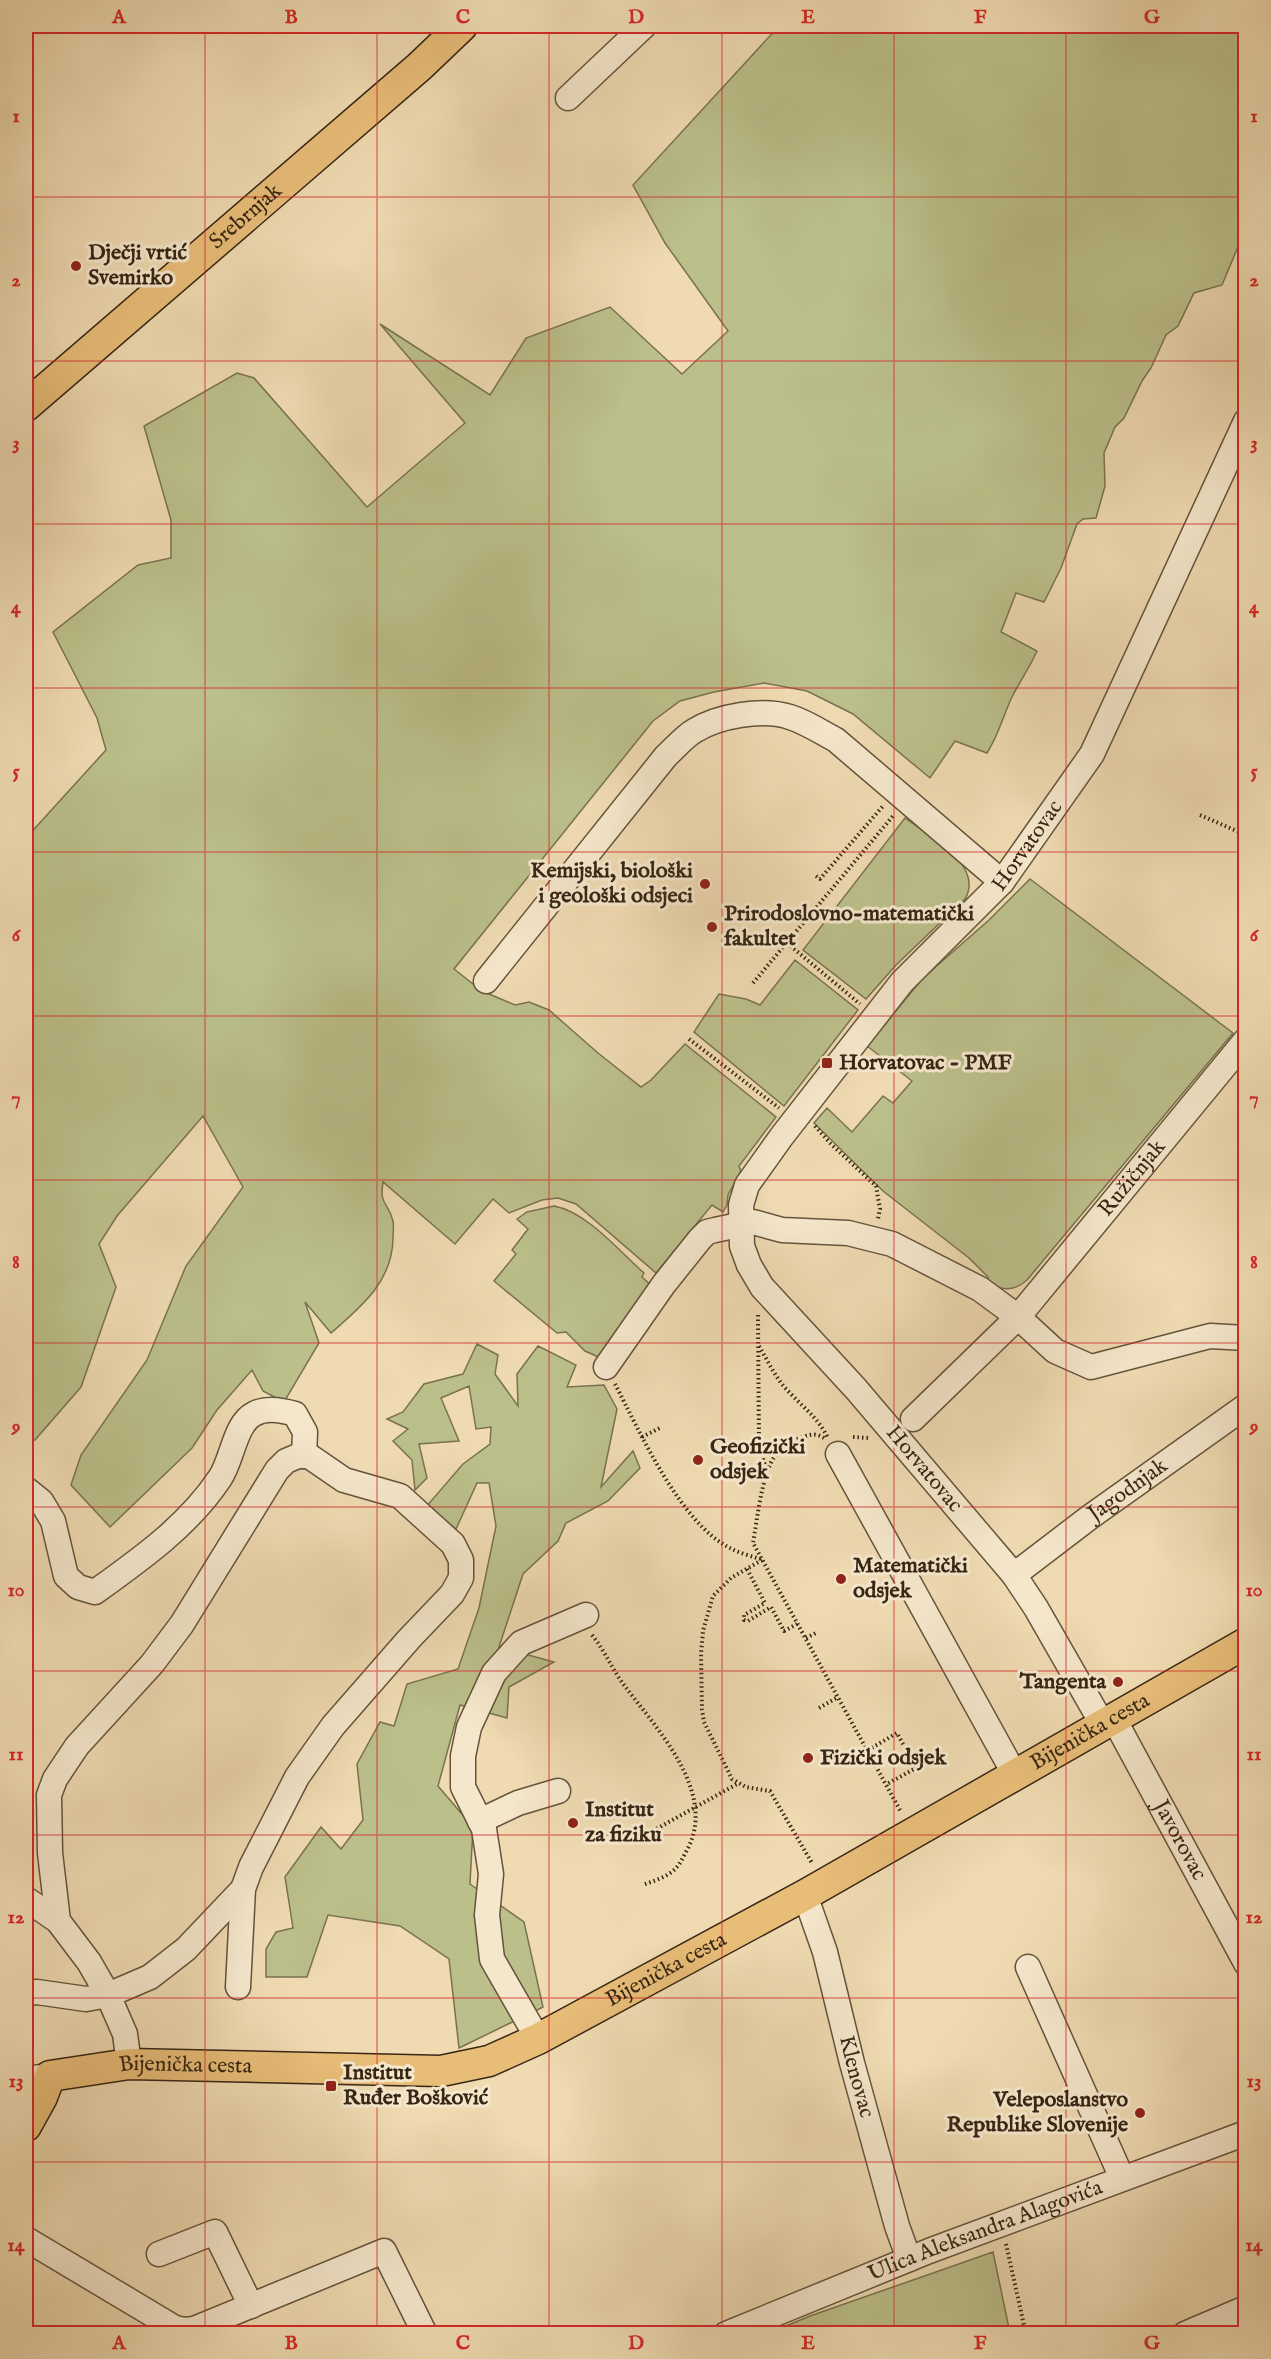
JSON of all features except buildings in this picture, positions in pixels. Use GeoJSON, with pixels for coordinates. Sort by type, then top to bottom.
{"type":"FeatureCollection","features":[{"type":"Feature","properties":{"kind":"main road","name":"Srebrnjak"},"geometry":{"type":"LineString","coordinates":[[26,406],[418,67],[462,26]]}},
{"type":"Feature","properties":{"kind":"main road","name":"Bijenička cesta"},"geometry":{"type":"LineString","coordinates":[[38,2078],[129,2064],[441,2071],[489,2061],[538,2039],[815,1889],[1245,1643]]}},
{"type":"Feature","properties":{"kind":"main road"},"geometry":{"type":"LineString","coordinates":[[26,2126],[42,2097],[38,2078]]}},
{"type":"Feature","properties":{"kind":"street"},"geometry":{"type":"LineString","coordinates":[[568,98],[644,26]]}},
{"type":"Feature","properties":{"kind":"street","name":"Horvatovac"},"geometry":{"type":"LineString","coordinates":[[1109,1722],[1014,1575],[856,1389],[762,1287],[749,1265],[742,1246],[741,1205],[747,1185],[782,1136],[902,982],[1002,882],[1096,756],[1245,421]]}},
{"type":"Feature","properties":{"kind":"street"},"geometry":{"type":"LineString","coordinates":[[486,981],[666,756],[693,731],[715,720],[751,714],[788,716],[814,727],[836,740],[1002,882]]}},
{"type":"Feature","properties":{"kind":"street","name":"Ružičnjak"},"geometry":{"type":"LineString","coordinates":[[913,1419],[1018,1317],[1245,1040]]}},
{"type":"Feature","properties":{"kind":"street"},"geometry":{"type":"LineString","coordinates":[[606,1367],[664,1284],[707,1232],[753,1222],[782,1230],[848,1233],[892,1244],[980,1289],[1018,1317],[1054,1352],[1091,1366],[1210,1336],[1245,1338]]}},
{"type":"Feature","properties":{"kind":"street","name":"Jagodnjak"},"geometry":{"type":"LineString","coordinates":[[1014,1575],[1090,1517],[1245,1406]]}},
{"type":"Feature","properties":{"kind":"street"},"geometry":{"type":"LineString","coordinates":[[26,1489],[41,1501],[53,1521],[66,1576],[78,1587],[95,1592],[144,1557],[192,1516],[222,1476],[242,1425],[253,1414],[270,1410],[295,1414],[305,1432],[304,1456]]}},
{"type":"Feature","properties":{"kind":"street"},"geometry":{"type":"LineString","coordinates":[[838,1454],[1015,1775]]}},
{"type":"Feature","properties":{"kind":"street"},"geometry":{"type":"LineString","coordinates":[[58,1921],[50,1853],[49,1795],[56,1779],[77,1746],[152,1664],[182,1624],[277,1470],[286,1461],[298,1456],[309,1456],[344,1480],[400,1496],[453,1544],[461,1560],[461,1578],[452,1594],[409,1639],[333,1726],[297,1777],[251,1867],[243,1889],[238,1987]]}},
{"type":"Feature","properties":{"kind":"street"},"geometry":{"type":"LineString","coordinates":[[538,2039],[492,1959],[487,1915],[491,1874],[484,1829],[464,1787],[463,1756],[469,1727],[494,1674],[521,1643],[580,1618]]}},
{"type":"Feature","properties":{"kind":"street","name":"Javorovac"},"geometry":{"type":"LineString","coordinates":[[1109,1722],[1245,1963]]}},
{"type":"Feature","properties":{"kind":"street"},"geometry":{"type":"LineString","coordinates":[[480,1821],[518,1803],[558,1791]]}},
{"type":"Feature","properties":{"kind":"street"},"geometry":{"type":"LineString","coordinates":[[26,1993],[37,1992],[86,1999],[108,1995],[150,1977],[186,1949],[243,1889]]}},
{"type":"Feature","properties":{"kind":"street","name":"Klenovac"},"geometry":{"type":"LineString","coordinates":[[815,1889],[825,1952],[852,2063],[897,2226],[909,2259]]}},
{"type":"Feature","properties":{"kind":"street"},"geometry":{"type":"LineString","coordinates":[[26,1899],[58,1921],[89,1962],[123,2025],[129,2064]]}},
{"type":"Feature","properties":{"kind":"street"},"geometry":{"type":"LineString","coordinates":[[1028,1967],[1122,2178]]}},
{"type":"Feature","properties":{"kind":"street","name":"Ulica Aleksandra Alagovića"},"geometry":{"type":"LineString","coordinates":[[726,2334],[909,2259],[1245,2133]]}},
{"type":"Feature","properties":{"kind":"street"},"geometry":{"type":"LineString","coordinates":[[159,2254],[215,2232],[251,2306]]}},
{"type":"Feature","properties":{"kind":"street"},"geometry":{"type":"LineString","coordinates":[[26,2239],[175,2328],[185,2330],[194,2329],[384,2251],[425,2334]]}},
{"type":"Feature","properties":{"kind":"street"},"geometry":{"type":"LineString","coordinates":[[1185,2334],[1245,2308]]}},
{"type":"Feature","properties":{"kind":"path"},"geometry":{"type":"LineString","coordinates":[[816,876],[820,879],[888,801]]}},
{"type":"Feature","properties":{"kind":"path"},"geometry":{"type":"LineString","coordinates":[[753,983],[899,809]]}},
{"type":"Feature","properties":{"kind":"path"},"geometry":{"type":"LineString","coordinates":[[1200,815],[1245,835]]}},
{"type":"Feature","properties":{"kind":"path"},"geometry":{"type":"LineString","coordinates":[[787,943],[856,1001]]}},
{"type":"Feature","properties":{"kind":"path"},"geometry":{"type":"LineString","coordinates":[[689,1039],[784,1113]]}},
{"type":"Feature","properties":{"kind":"path"},"geometry":{"type":"LineString","coordinates":[[809,1119],[831,1144],[876,1186],[880,1209],[873,1239]]}},
{"type":"Feature","properties":{"kind":"path"},"geometry":{"type":"LineString","coordinates":[[755,1306],[759,1321],[759,1447],[768,1472]]}},
{"type":"Feature","properties":{"kind":"path"},"geometry":{"type":"LineString","coordinates":[[759,1346],[790,1393],[819,1421],[830,1442],[819,1434],[807,1435],[792,1442],[775,1456],[768,1472],[753,1543],[906,1821]]}},
{"type":"Feature","properties":{"kind":"path"},"geometry":{"type":"LineString","coordinates":[[606,1367],[655,1462],[680,1500],[703,1527],[730,1548],[762,1560]]}},
{"type":"Feature","properties":{"kind":"path"},"geometry":{"type":"LineString","coordinates":[[642,1437],[660,1428]]}},
{"type":"Feature","properties":{"kind":"path"},"geometry":{"type":"LineString","coordinates":[[737,1784],[718,1753],[704,1722],[700,1654],[703,1631],[713,1596],[731,1578],[762,1560]]}},
{"type":"Feature","properties":{"kind":"path"},"geometry":{"type":"LineString","coordinates":[[747,1569],[765,1604],[744,1615],[744,1620],[748,1621],[771,1607],[784,1631],[797,1624]]}},
{"type":"Feature","properties":{"kind":"path"},"geometry":{"type":"LineString","coordinates":[[580,1618],[604,1650],[622,1683],[663,1737],[687,1780],[695,1807],[695,1825],[682,1860],[670,1873],[643,1885]]}},
{"type":"Feature","properties":{"kind":"path"},"geometry":{"type":"LineString","coordinates":[[806,1638],[818,1632]]}},
{"type":"Feature","properties":{"kind":"path"},"geometry":{"type":"LineString","coordinates":[[819,1708],[838,1697]]}},
{"type":"Feature","properties":{"kind":"path"},"geometry":{"type":"LineString","coordinates":[[868,1750],[897,1732],[916,1768],[887,1784]]}},
{"type":"Feature","properties":{"kind":"path"},"geometry":{"type":"LineString","coordinates":[[633,1842],[737,1784],[770,1791],[815,1889]]}},
{"type":"Feature","properties":{"kind":"path"},"geometry":{"type":"LineString","coordinates":[[1005,2241],[1026,2334]]}},
{"type":"Feature","properties":{"kind":"green space"},"geometry":{"type":"Polygon","coordinates":[[[779,26],[1245,26],[1245,230],[1222,285],[1194,293],[1178,326],[1166,335],[1124,418],[1115,427],[1104,453],[1105,486],[1096,518],[1083,519],[1077,524],[1061,568],[1044,602],[1016,593],[1001,632],[1037,651],[1012,697],[987,753],[955,741],[930,778],[853,714],[807,691],[764,683],[680,701],[653,721],[454,969],[482,991],[515,1005],[529,1002],[549,1010],[641,1087],[651,1080],[685,1044],[776,1117],[739,1166],[741,1171],[728,1195],[727,1205],[723,1212],[712,1205],[656,1273],[576,1204],[558,1198],[542,1200],[509,1213],[493,1199],[455,1244],[383,1182],[382,1195],[393,1221],[393,1239],[387,1268],[373,1292],[331,1333],[305,1302],[319,1343],[284,1402],[263,1391],[252,1370],[217,1410],[192,1448],[110,1527],[71,1485],[81,1455],[147,1360],[186,1266],[243,1187],[203,1116],[117,1216],[99,1244],[116,1287],[81,1387],[35,1440],[26,1441],[26,838],[106,750],[97,718],[53,632],[138,565],[171,558],[171,520],[144,426],[237,373],[254,378],[367,507],[465,423],[380,324],[490,395],[526,338],[610,307],[682,374],[728,331],[665,243],[633,185],[779,26]]]}},
{"type":"Feature","properties":{"kind":"green space"},"geometry":{"type":"Polygon","coordinates":[[[905,818],[951,852],[967,874],[969,886],[965,899],[896,965],[866,999],[803,950],[905,818]]]}},
{"type":"Feature","properties":{"kind":"green space"},"geometry":{"type":"Polygon","coordinates":[[[1030,879],[1233,1033],[1027,1280],[1008,1289],[993,1285],[988,1281],[988,1277],[969,1258],[883,1191],[814,1123],[827,1108],[852,1132],[883,1096],[893,1103],[912,1081],[867,1046],[923,978],[989,920],[1030,879]]]}},
{"type":"Feature","properties":{"kind":"green space"},"geometry":{"type":"Polygon","coordinates":[[[795,960],[858,1010],[784,1106],[694,1032],[719,994],[746,999],[760,1005],[795,960]]]}},
{"type":"Feature","properties":{"kind":"green space"},"geometry":{"type":"Polygon","coordinates":[[[554,1206],[590,1224],[644,1273],[642,1277],[653,1287],[603,1359],[585,1351],[566,1332],[557,1333],[494,1281],[516,1254],[512,1250],[528,1229],[517,1219],[527,1212],[554,1206]]]}},
{"type":"Feature","properties":{"kind":"green space"},"geometry":{"type":"Polygon","coordinates":[[[477,1344],[498,1355],[495,1374],[518,1406],[517,1374],[538,1346],[576,1365],[567,1387],[604,1385],[617,1409],[601,1487],[633,1451],[640,1468],[608,1501],[566,1523],[558,1541],[523,1574],[499,1647],[554,1662],[509,1687],[507,1718],[460,1705],[438,1786],[473,1827],[470,1884],[524,1922],[543,2007],[459,2048],[449,1959],[400,1926],[328,1915],[307,1977],[266,1977],[266,1949],[276,1932],[293,1928],[285,1877],[321,1827],[341,1849],[363,1820],[357,1764],[380,1722],[394,1726],[407,1684],[458,1669],[479,1608],[496,1526],[489,1483],[477,1483],[456,1529],[425,1508],[463,1464],[490,1444],[491,1427],[476,1429],[469,1386],[441,1398],[459,1441],[419,1444],[427,1478],[415,1490],[412,1460],[393,1441],[408,1429],[387,1419],[403,1412],[424,1384],[463,1374],[477,1344]]]}},
{"type":"Feature","properties":{"kind":"green space"},"geometry":{"type":"Polygon","coordinates":[[[993,2252],[1010,2333],[769,2333],[810,2316],[993,2252]]]}},
{"type":"Feature","properties":{"kind":"place","name":"Dječji vrtić Svemirko"},"geometry":{"type":"Point","coordinates":[76,266]}},
{"type":"Feature","properties":{"kind":"place","name":"Kemijski, biološki i geološki odsjeci"},"geometry":{"type":"Point","coordinates":[705,884]}},
{"type":"Feature","properties":{"kind":"place","name":"Prirodoslovno-matematički fakultet"},"geometry":{"type":"Point","coordinates":[712,927]}},
{"type":"Feature","properties":{"kind":"place","name":"Horvatovac - PMF"},"geometry":{"type":"Point","coordinates":[827,1063]}},
{"type":"Feature","properties":{"kind":"place","name":"Geofizički odsjek"},"geometry":{"type":"Point","coordinates":[698,1460]}},
{"type":"Feature","properties":{"kind":"place","name":"Matematički odsjek"},"geometry":{"type":"Point","coordinates":[841,1579]}},
{"type":"Feature","properties":{"kind":"place","name":"Tangenta"},"geometry":{"type":"Point","coordinates":[1118,1682]}},
{"type":"Feature","properties":{"kind":"place","name":"Fizički odsjek"},"geometry":{"type":"Point","coordinates":[808,1758]}},
{"type":"Feature","properties":{"kind":"place","name":"Institut za fiziku"},"geometry":{"type":"Point","coordinates":[573,1823]}},
{"type":"Feature","properties":{"kind":"place","name":"Institut Ruđer Bošković"},"geometry":{"type":"Point","coordinates":[331,2086]}},
{"type":"Feature","properties":{"kind":"place","name":"Veleposlanstvo Republike Slovenije"},"geometry":{"type":"Point","coordinates":[1140,2113]}}]}
